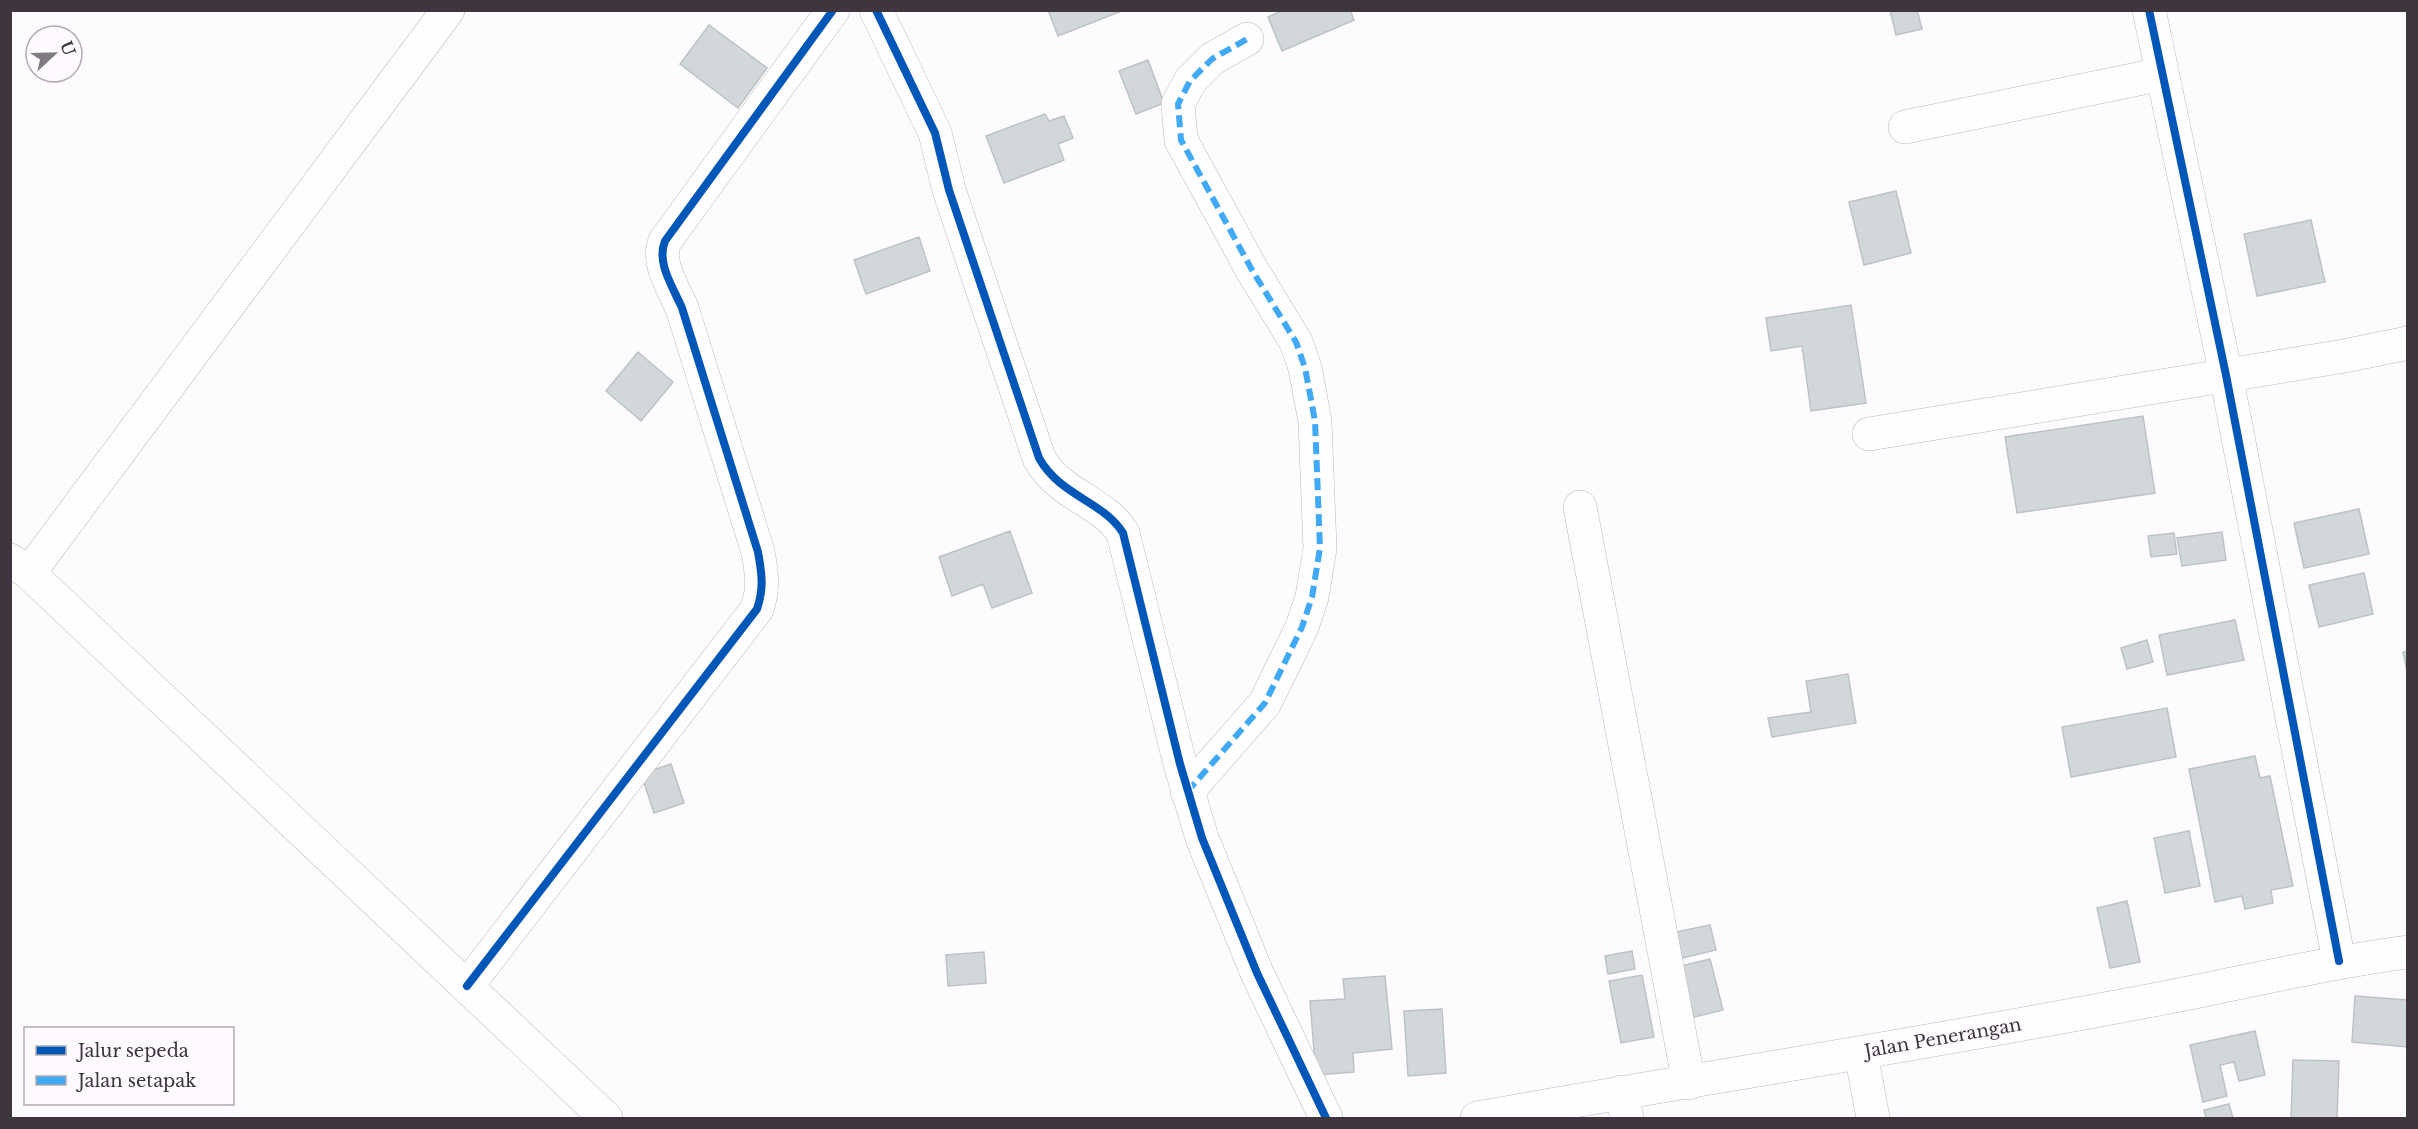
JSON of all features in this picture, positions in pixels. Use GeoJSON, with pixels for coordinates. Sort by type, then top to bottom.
{"type":"FeatureCollection","features":[{"type":"Feature","properties":{"kind":"street"},"geometry":{"type":"LineString","coordinates":[[448,10],[20,567],[606,1119]]}},
{"type":"Feature","properties":{"kind":"street"},"geometry":{"type":"LineString","coordinates":[[467,986],[757,609],[763,592],[763,577],[758,552],[682,308],[664,269],[661,252],[665,241],[833,10]]}},
{"type":"Feature","properties":{"kind":"street"},"geometry":{"type":"LineString","coordinates":[[876,10],[935,133],[949,190],[1038,458],[1054,480],[1104,513],[1123,533],[1187,792],[1202,838],[1257,973],[1326,1119]]}},
{"type":"Feature","properties":{"kind":"street"},"geometry":{"type":"LineString","coordinates":[[2149,10],[2226,375],[2339,961]]}},
{"type":"Feature","properties":{"kind":"street"},"geometry":{"type":"LineString","coordinates":[[1187,792],[1265,703],[1302,627],[1311,597],[1320,548],[1315,421],[1305,368],[1296,342],[1252,270],[1181,140],[1178,104],[1190,81],[1212,59],[1247,39]]}},
{"type":"Feature","properties":{"kind":"street"},"geometry":{"type":"LineString","coordinates":[[1905,127],[2162,74]]}},
{"type":"Feature","properties":{"kind":"street"},"geometry":{"type":"LineString","coordinates":[[1869,434],[2344,356],[2408,343]]}},
{"type":"Feature","properties":{"kind":"street"},"geometry":{"type":"LineString","coordinates":[[1580,507],[1689,1083]]}},
{"type":"Feature","properties":{"kind":"street","name":"Jalan Penerangan"},"geometry":{"type":"LineString","coordinates":[[1477,1119],[1624,1105],[1689,1083],[2183,994],[2339,961],[2408,952]]}},
{"type":"Feature","properties":{"kind":"street"},"geometry":{"type":"LineString","coordinates":[[1861,1053],[1873,1119]]}},
{"type":"Feature","properties":{"kind":"building"},"geometry":{"type":"Polygon","coordinates":[[[1048,10],[1124,10],[1058,36],[1048,10]]]}},
{"type":"Feature","properties":{"kind":"building"},"geometry":{"type":"Polygon","coordinates":[[[1284,10],[1350,10],[1354,20],[1282,51],[1268,17],[1284,10]]]}},
{"type":"Feature","properties":{"kind":"building"},"geometry":{"type":"Polygon","coordinates":[[[1890,10],[1917,10],[1922,29],[1896,35],[1890,10]]]}},
{"type":"Feature","properties":{"kind":"building"},"geometry":{"type":"Polygon","coordinates":[[[709,25],[767,68],[738,108],[680,64],[709,25]]]}},
{"type":"Feature","properties":{"kind":"building"},"geometry":{"type":"Polygon","coordinates":[[[1148,60],[1164,103],[1136,114],[1119,71],[1148,60]]]}},
{"type":"Feature","properties":{"kind":"building"},"geometry":{"type":"Polygon","coordinates":[[[1045,114],[1049,121],[1064,116],[1073,138],[1058,144],[1064,160],[1004,183],[986,136],[1045,114]]]}},
{"type":"Feature","properties":{"kind":"building"},"geometry":{"type":"Polygon","coordinates":[[[1896,191],[1911,253],[1864,265],[1849,202],[1896,191]]]}},
{"type":"Feature","properties":{"kind":"building"},"geometry":{"type":"Polygon","coordinates":[[[2311,220],[2325,282],[2257,296],[2244,234],[2311,220]]]}},
{"type":"Feature","properties":{"kind":"building"},"geometry":{"type":"Polygon","coordinates":[[[919,237],[930,271],[866,294],[854,260],[919,237]]]}},
{"type":"Feature","properties":{"kind":"building"},"geometry":{"type":"Polygon","coordinates":[[[1851,305],[1866,403],[1811,411],[1802,346],[1771,351],[1766,318],[1851,305]]]}},
{"type":"Feature","properties":{"kind":"building"},"geometry":{"type":"Polygon","coordinates":[[[638,352],[673,382],[641,421],[606,391],[638,352]]]}},
{"type":"Feature","properties":{"kind":"building"},"geometry":{"type":"Polygon","coordinates":[[[2143,416],[2155,493],[2017,513],[2005,437],[2143,416]]]}},
{"type":"Feature","properties":{"kind":"building"},"geometry":{"type":"Polygon","coordinates":[[[2359,509],[2369,554],[2304,568],[2294,523],[2359,509]]]}},
{"type":"Feature","properties":{"kind":"building"},"geometry":{"type":"Polygon","coordinates":[[[1010,531],[1032,593],[992,608],[983,584],[952,596],[939,557],[1010,531]]]}},
{"type":"Feature","properties":{"kind":"building"},"geometry":{"type":"Polygon","coordinates":[[[2222,532],[2226,560],[2182,566],[2177,538],[2222,532]]]}},
{"type":"Feature","properties":{"kind":"building"},"geometry":{"type":"Polygon","coordinates":[[[2174,533],[2177,554],[2151,557],[2148,536],[2174,533]]]}},
{"type":"Feature","properties":{"kind":"building"},"geometry":{"type":"Polygon","coordinates":[[[2364,573],[2373,614],[2319,627],[2309,585],[2364,573]]]}},
{"type":"Feature","properties":{"kind":"building"},"geometry":{"type":"Polygon","coordinates":[[[2235,620],[2244,660],[2167,675],[2159,635],[2235,620]]]}},
{"type":"Feature","properties":{"kind":"building"},"geometry":{"type":"Polygon","coordinates":[[[2147,640],[2153,662],[2127,669],[2121,648],[2147,640]]]}},
{"type":"Feature","properties":{"kind":"building"},"geometry":{"type":"Polygon","coordinates":[[[2408,651],[2408,676],[2403,652],[2408,651]]]}},
{"type":"Feature","properties":{"kind":"building"},"geometry":{"type":"Polygon","coordinates":[[[1848,674],[1856,723],[1772,737],[1768,718],[1811,712],[1806,681],[1848,674]]]}},
{"type":"Feature","properties":{"kind":"building"},"geometry":{"type":"Polygon","coordinates":[[[2167,708],[2176,757],[2071,777],[2062,727],[2167,708]]]}},
{"type":"Feature","properties":{"kind":"building"},"geometry":{"type":"Polygon","coordinates":[[[2255,756],[2260,778],[2270,776],[2293,886],[2271,890],[2273,903],[2245,909],[2242,896],[2215,902],[2189,769],[2255,756]]]}},
{"type":"Feature","properties":{"kind":"building"},"geometry":{"type":"Polygon","coordinates":[[[671,764],[684,803],[654,813],[641,774],[671,764]]]}},
{"type":"Feature","properties":{"kind":"building"},"geometry":{"type":"Polygon","coordinates":[[[2189,831],[2200,886],[2165,893],[2154,838],[2189,831]]]}},
{"type":"Feature","properties":{"kind":"building"},"geometry":{"type":"Polygon","coordinates":[[[2127,901],[2140,962],[2110,968],[2097,908],[2127,901]]]}},
{"type":"Feature","properties":{"kind":"building"},"geometry":{"type":"Polygon","coordinates":[[[1710,925],[1716,950],[1682,958],[1676,932],[1710,925]]]}},
{"type":"Feature","properties":{"kind":"building"},"geometry":{"type":"Polygon","coordinates":[[[1632,951],[1635,969],[1608,974],[1605,956],[1632,951]]]}},
{"type":"Feature","properties":{"kind":"building"},"geometry":{"type":"Polygon","coordinates":[[[984,952],[986,983],[948,986],[946,955],[984,952]]]}},
{"type":"Feature","properties":{"kind":"building"},"geometry":{"type":"Polygon","coordinates":[[[1710,959],[1723,1010],[1694,1017],[1681,966],[1710,959]]]}},
{"type":"Feature","properties":{"kind":"building"},"geometry":{"type":"Polygon","coordinates":[[[1642,975],[1654,1037],[1621,1043],[1609,981],[1642,975]]]}},
{"type":"Feature","properties":{"kind":"building"},"geometry":{"type":"Polygon","coordinates":[[[1385,976],[1392,1049],[1353,1053],[1354,1072],[1316,1075],[1310,1001],[1345,999],[1343,979],[1385,976]]]}},
{"type":"Feature","properties":{"kind":"building"},"geometry":{"type":"Polygon","coordinates":[[[2355,996],[2408,1000],[2408,1047],[2352,1042],[2355,996]]]}},
{"type":"Feature","properties":{"kind":"building"},"geometry":{"type":"Polygon","coordinates":[[[1442,1009],[1446,1073],[1408,1076],[1404,1011],[1442,1009]]]}},
{"type":"Feature","properties":{"kind":"building"},"geometry":{"type":"Polygon","coordinates":[[[2255,1031],[2265,1075],[2239,1081],[2234,1062],[2220,1065],[2227,1096],[2203,1102],[2190,1045],[2255,1031]]]}},
{"type":"Feature","properties":{"kind":"building"},"geometry":{"type":"Polygon","coordinates":[[[2293,1060],[2339,1061],[2337,1118],[2291,1118],[2293,1060]]]}},
{"type":"Feature","properties":{"kind":"building"},"geometry":{"type":"Polygon","coordinates":[[[2229,1104],[2233,1118],[2206,1118],[2204,1110],[2229,1104]]]}},
{"type":"Feature","properties":{"kind":"marked path"},"geometry":{"type":"LineString","coordinates":[[1187,792],[1265,703],[1302,627],[1312,597],[1320,548],[1315,421],[1305,368],[1296,342],[1252,270],[1181,140],[1178,104],[1190,81],[1212,59],[1247,39]]}},
{"type":"Feature","properties":{"kind":"cycle path"},"geometry":{"type":"LineString","coordinates":[[467,986],[757,609],[762,581],[758,552],[682,308],[664,266],[663,249],[665,241],[833,10]]}},
{"type":"Feature","properties":{"kind":"cycle path"},"geometry":{"type":"LineString","coordinates":[[876,10],[935,133],[949,190],[1039,458],[1058,481],[1104,513],[1123,533],[1180,764],[1202,838],[1257,973],[1326,1118]]}},
{"type":"Feature","properties":{"kind":"cycle path"},"geometry":{"type":"LineString","coordinates":[[2149,10],[2226,375],[2339,961]]}}]}
